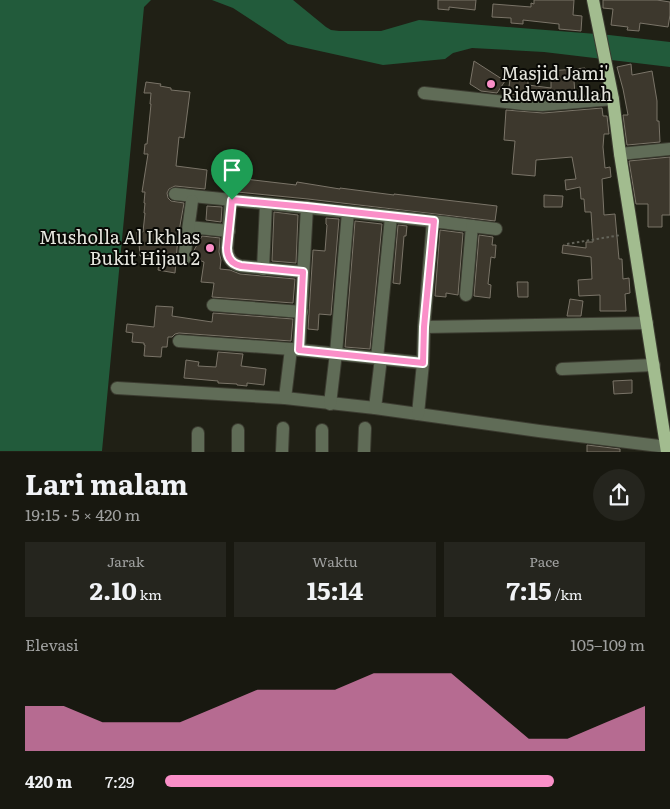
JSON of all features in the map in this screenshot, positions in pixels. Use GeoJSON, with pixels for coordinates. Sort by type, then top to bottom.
{"type":"FeatureCollection","features":[{"type":"Feature","properties":{"kind":"main road"},"geometry":{"type":"LineString","coordinates":[[593,0],[612,99],[667,449]]}},
{"type":"Feature","properties":{"kind":"street"},"geometry":{"type":"LineString","coordinates":[[424,93],[542,105],[612,99]]}},
{"type":"Feature","properties":{"kind":"street"},"geometry":{"type":"LineString","coordinates":[[620,154],[670,149]]}},
{"type":"Feature","properties":{"kind":"street"},"geometry":{"type":"LineString","coordinates":[[175,194],[391,216],[496,229]]}},
{"type":"Feature","properties":{"kind":"street"},"geometry":{"type":"LineString","coordinates":[[232,200],[227,252],[229,259],[235,265],[303,272]]}},
{"type":"Feature","properties":{"kind":"street"},"geometry":{"type":"LineString","coordinates":[[184,260],[192,201]]}},
{"type":"Feature","properties":{"kind":"street"},"geometry":{"type":"LineString","coordinates":[[263,269],[266,204]]}},
{"type":"Feature","properties":{"kind":"street"},"geometry":{"type":"LineString","coordinates":[[284,398],[302,312],[307,207]]}},
{"type":"Feature","properties":{"kind":"street"},"geometry":{"type":"LineString","coordinates":[[330,404],[348,212]]}},
{"type":"Feature","properties":{"kind":"street"},"geometry":{"type":"LineString","coordinates":[[375,408],[391,216]]}},
{"type":"Feature","properties":{"kind":"street"},"geometry":{"type":"LineString","coordinates":[[418,414],[434,221]]}},
{"type":"Feature","properties":{"kind":"street"},"geometry":{"type":"LineString","coordinates":[[466,295],[472,226]]}},
{"type":"Feature","properties":{"kind":"street"},"geometry":{"type":"LineString","coordinates":[[189,227],[229,231]]}},
{"type":"Feature","properties":{"kind":"street"},"geometry":{"type":"LineString","coordinates":[[213,305],[302,312]]}},
{"type":"Feature","properties":{"kind":"street"},"geometry":{"type":"LineString","coordinates":[[424,327],[647,323]]}},
{"type":"Feature","properties":{"kind":"street"},"geometry":{"type":"LineString","coordinates":[[179,341],[336,353],[423,363]]}},
{"type":"Feature","properties":{"kind":"street"},"geometry":{"type":"LineString","coordinates":[[562,369],[654,365]]}},
{"type":"Feature","properties":{"kind":"street"},"geometry":{"type":"LineString","coordinates":[[117,388],[284,398],[375,408],[667,449]]}},
{"type":"Feature","properties":{"kind":"street"},"geometry":{"type":"LineString","coordinates":[[282,452],[283,428]]}},
{"type":"Feature","properties":{"kind":"street"},"geometry":{"type":"LineString","coordinates":[[364,452],[365,428]]}},
{"type":"Feature","properties":{"kind":"street"},"geometry":{"type":"LineString","coordinates":[[238,430],[238,452]]}},
{"type":"Feature","properties":{"kind":"street"},"geometry":{"type":"LineString","coordinates":[[322,430],[322,452]]}},
{"type":"Feature","properties":{"kind":"street"},"geometry":{"type":"LineString","coordinates":[[198,433],[198,452]]}},
{"type":"Feature","properties":{"kind":"path"},"geometry":{"type":"LineString","coordinates":[[567,244],[633,233]]}},
{"type":"Feature","properties":{"kind":"shaded area"},"geometry":{"type":"Polygon","coordinates":[[[0,0],[151,0],[144,7],[102,451],[0,451],[0,0]]]}},
{"type":"Feature","properties":{"kind":"shaded area"},"geometry":{"type":"Polygon","coordinates":[[[212,0],[293,0],[326,27],[339,31],[381,31],[419,20],[609,35],[670,42],[670,67],[544,52],[472,48],[453,53],[445,59],[383,65],[288,44],[233,8],[212,0]]]}},
{"type":"Feature","properties":{"kind":"building"},"geometry":{"type":"Polygon","coordinates":[[[438,0],[476,0],[475,10],[449,7],[449,10],[438,9],[438,0]]]}},
{"type":"Feature","properties":{"kind":"building"},"geometry":{"type":"Polygon","coordinates":[[[534,0],[574,0],[573,15],[582,16],[581,31],[559,29],[559,24],[523,20],[523,24],[511,23],[511,18],[492,17],[493,4],[531,7],[531,3],[534,4],[534,0]]]}},
{"type":"Feature","properties":{"kind":"building"},"geometry":{"type":"Polygon","coordinates":[[[603,0],[657,0],[670,2],[668,27],[640,23],[639,31],[627,30],[628,27],[611,25],[613,9],[603,8],[603,0]]]}},
{"type":"Feature","properties":{"kind":"building"},"geometry":{"type":"Polygon","coordinates":[[[474,61],[505,81],[497,93],[481,91],[470,84],[474,61]]]}},
{"type":"Feature","properties":{"kind":"building"},"geometry":{"type":"Polygon","coordinates":[[[631,64],[632,75],[652,71],[657,101],[660,142],[627,145],[623,115],[628,115],[617,67],[631,64]]]}},
{"type":"Feature","properties":{"kind":"building"},"geometry":{"type":"Polygon","coordinates":[[[585,68],[586,80],[574,81],[575,94],[542,97],[508,94],[511,72],[528,73],[528,85],[551,88],[551,71],[585,68]]]}},
{"type":"Feature","properties":{"kind":"building"},"geometry":{"type":"Polygon","coordinates":[[[146,82],[161,84],[160,86],[171,88],[171,90],[190,92],[184,138],[179,137],[176,166],[207,170],[205,189],[175,186],[169,189],[167,193],[171,201],[184,203],[178,237],[175,273],[158,270],[160,254],[140,256],[139,244],[137,244],[137,232],[143,232],[145,213],[145,192],[142,192],[148,154],[144,154],[145,144],[147,144],[151,104],[151,93],[144,93],[146,82]]]}},
{"type":"Feature","properties":{"kind":"building"},"geometry":{"type":"Polygon","coordinates":[[[602,108],[603,116],[607,116],[609,134],[604,134],[605,168],[610,167],[611,177],[602,179],[604,215],[615,214],[619,259],[622,259],[623,279],[629,278],[630,293],[625,294],[626,311],[600,311],[600,295],[579,296],[578,280],[592,279],[591,257],[562,253],[563,245],[586,248],[586,242],[593,242],[591,212],[585,212],[584,199],[581,199],[580,187],[566,190],[565,180],[576,179],[572,157],[536,160],[535,176],[512,174],[515,141],[504,140],[506,110],[543,113],[602,108]]]}},
{"type":"Feature","properties":{"kind":"building"},"geometry":{"type":"Polygon","coordinates":[[[670,157],[670,215],[662,215],[662,227],[648,227],[648,204],[636,204],[629,161],[670,157]]]}},
{"type":"Feature","properties":{"kind":"building"},"geometry":{"type":"Polygon","coordinates":[[[228,177],[296,185],[297,182],[340,189],[497,206],[495,221],[227,191],[228,177]]]}},
{"type":"Feature","properties":{"kind":"building"},"geometry":{"type":"Polygon","coordinates":[[[544,195],[563,196],[562,207],[544,207],[544,195]]]}},
{"type":"Feature","properties":{"kind":"building"},"geometry":{"type":"Polygon","coordinates":[[[207,206],[222,207],[221,222],[206,220],[207,206]]]}},
{"type":"Feature","properties":{"kind":"building"},"geometry":{"type":"Polygon","coordinates":[[[274,212],[298,215],[296,263],[272,261],[274,212]]]}},
{"type":"Feature","properties":{"kind":"building"},"geometry":{"type":"Polygon","coordinates":[[[326,218],[339,219],[331,315],[319,314],[318,330],[308,329],[313,250],[325,251],[326,218]]]}},
{"type":"Feature","properties":{"kind":"building"},"geometry":{"type":"Polygon","coordinates":[[[355,221],[382,224],[370,349],[345,347],[355,221]]]}},
{"type":"Feature","properties":{"kind":"building"},"geometry":{"type":"Polygon","coordinates":[[[398,225],[407,226],[406,236],[404,236],[400,284],[393,283],[398,225]]]}},
{"type":"Feature","properties":{"kind":"building"},"geometry":{"type":"Polygon","coordinates":[[[440,230],[463,233],[458,295],[446,293],[446,297],[435,296],[440,230]]]}},
{"type":"Feature","properties":{"kind":"building"},"geometry":{"type":"Polygon","coordinates":[[[479,235],[493,237],[492,245],[496,245],[495,258],[491,257],[488,284],[491,285],[490,298],[474,296],[479,235]]]}},
{"type":"Feature","properties":{"kind":"building"},"geometry":{"type":"Polygon","coordinates":[[[202,236],[220,238],[220,269],[240,274],[295,279],[293,303],[212,297],[214,283],[201,282],[204,262],[193,258],[193,252],[202,236]]]}},
{"type":"Feature","properties":{"kind":"building"},"geometry":{"type":"Polygon","coordinates":[[[517,282],[528,282],[528,297],[518,297],[517,282]]]}},
{"type":"Feature","properties":{"kind":"building"},"geometry":{"type":"Polygon","coordinates":[[[570,299],[583,301],[581,316],[567,316],[570,299]]]}},
{"type":"Feature","properties":{"kind":"building"},"geometry":{"type":"Polygon","coordinates":[[[156,306],[173,307],[172,316],[212,322],[213,313],[293,319],[291,341],[179,333],[168,337],[167,347],[162,347],[161,357],[144,356],[144,343],[132,342],[133,333],[126,332],[127,324],[154,327],[156,306]]]}},
{"type":"Feature","properties":{"kind":"building"},"geometry":{"type":"Polygon","coordinates":[[[218,352],[243,354],[241,366],[266,369],[264,385],[247,383],[247,386],[184,378],[186,360],[199,362],[198,366],[216,367],[218,352]]]}},
{"type":"Feature","properties":{"kind":"building"},"geometry":{"type":"Polygon","coordinates":[[[632,380],[632,393],[614,394],[613,381],[632,380]]]}},
{"type":"Feature","properties":{"kind":"building"},"geometry":{"type":"Polygon","coordinates":[[[587,445],[620,449],[620,452],[587,452],[587,445]]]}},
{"type":"Feature","properties":{"kind":"place","name":"Masjid Jami' Ridwanullah"},"geometry":{"type":"Point","coordinates":[491,84]}},
{"type":"Feature","properties":{"kind":"place","name":"Musholla Al Ikhlas Bukit Hijau 2"},"geometry":{"type":"Point","coordinates":[210,248]}},
{"type":"Feature","properties":{"kind":"route"},"geometry":{"type":"LineString","coordinates":[[232,200],[434,221],[424,327],[423,363],[299,350],[303,272],[235,265],[229,259],[227,248],[232,200]]}}]}
